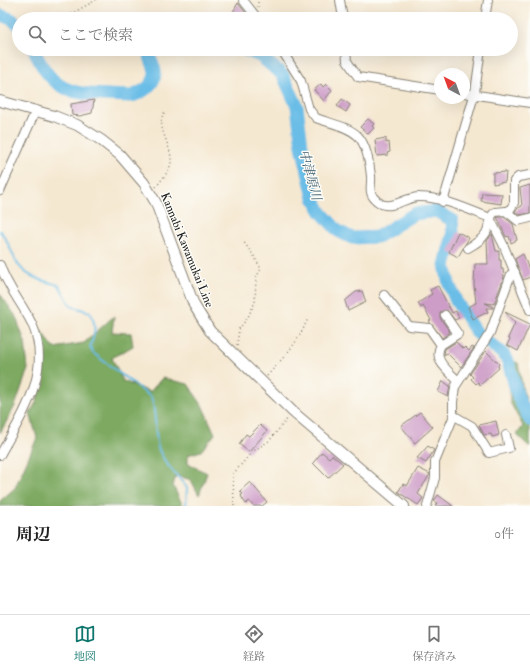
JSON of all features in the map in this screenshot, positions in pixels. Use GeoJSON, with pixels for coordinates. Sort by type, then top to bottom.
{"type":"FeatureCollection","features":[{"type":"Feature","properties":{"kind":"main road","name":"Kannabi Kawamukai Line"},"geometry":{"type":"LineString","coordinates":[[0,100],[71,122],[101,140],[128,164],[149,192],[162,218],[194,305],[210,331],[293,412],[404,506]]}},
{"type":"Feature","properties":{"kind":"street"},"geometry":{"type":"LineString","coordinates":[[243,0],[252,12]]}},
{"type":"Feature","properties":{"kind":"street"},"geometry":{"type":"LineString","coordinates":[[340,0],[342,12]]}},
{"type":"Feature","properties":{"kind":"street"},"geometry":{"type":"LineString","coordinates":[[486,12],[488,0]]}},
{"type":"Feature","properties":{"kind":"street"},"geometry":{"type":"LineString","coordinates":[[286,56],[301,80],[312,114],[316,118],[353,132],[359,137],[363,144],[370,170],[370,188],[372,196],[378,202],[391,205],[419,196],[443,202],[490,218],[515,272],[530,310]]}},
{"type":"Feature","properties":{"kind":"street"},"geometry":{"type":"LineString","coordinates":[[347,56],[347,62],[358,78],[434,89]]}},
{"type":"Feature","properties":{"kind":"street"},"geometry":{"type":"LineString","coordinates":[[443,202],[474,95],[480,56]]}},
{"type":"Feature","properties":{"kind":"street"},"geometry":{"type":"LineString","coordinates":[[470,94],[530,103]]}},
{"type":"Feature","properties":{"kind":"street"},"geometry":{"type":"LineString","coordinates":[[0,191],[36,110]]}},
{"type":"Feature","properties":{"kind":"street"},"geometry":{"type":"LineString","coordinates":[[508,212],[514,203],[514,181],[518,177],[530,175]]}},
{"type":"Feature","properties":{"kind":"street"},"geometry":{"type":"LineString","coordinates":[[468,248],[486,233],[491,214],[499,210],[508,212],[518,221],[530,218]]}},
{"type":"Feature","properties":{"kind":"street"},"geometry":{"type":"LineString","coordinates":[[0,265],[10,288],[32,325],[39,347],[38,375],[31,398],[0,455]]}},
{"type":"Feature","properties":{"kind":"street"},"geometry":{"type":"LineString","coordinates":[[427,506],[435,478],[435,462],[453,415],[453,396],[458,381],[490,333],[511,274],[515,272]]}},
{"type":"Feature","properties":{"kind":"street"},"geometry":{"type":"LineString","coordinates":[[384,295],[409,326],[429,328],[441,345]]}},
{"type":"Feature","properties":{"kind":"street"},"geometry":{"type":"LineString","coordinates":[[445,315],[458,334],[441,345],[438,350],[440,360],[458,381]]}},
{"type":"Feature","properties":{"kind":"street"},"geometry":{"type":"LineString","coordinates":[[453,415],[472,426],[489,453],[509,448],[506,435]]}},
{"type":"Feature","properties":{"kind":"path"},"geometry":{"type":"LineString","coordinates":[[75,12],[96,0]]}},
{"type":"Feature","properties":{"kind":"path"},"geometry":{"type":"LineString","coordinates":[[149,192],[155,188],[170,165],[169,145],[162,129],[161,117],[166,111]]}},
{"type":"Feature","properties":{"kind":"path"},"geometry":{"type":"LineString","coordinates":[[234,354],[237,349],[239,328],[248,317],[255,302],[256,278],[261,269],[243,241]]}},
{"type":"Feature","properties":{"kind":"path"},"geometry":{"type":"LineString","coordinates":[[262,382],[289,353],[302,335],[308,318]]}},
{"type":"Feature","properties":{"kind":"path"},"geometry":{"type":"LineString","coordinates":[[234,506],[233,474],[252,452],[269,441],[293,412]]}},
{"type":"Feature","properties":{"kind":"green space"},"geometry":{"type":"Polygon","coordinates":[[[0,294],[15,315],[25,342],[28,369],[15,406],[0,433],[0,294]]]}},
{"type":"Feature","properties":{"kind":"green space"},"geometry":{"type":"Polygon","coordinates":[[[114,316],[112,332],[131,333],[133,346],[112,358],[123,381],[150,392],[162,378],[188,384],[202,405],[215,434],[201,451],[188,455],[188,464],[207,473],[199,495],[191,480],[176,475],[173,486],[183,506],[0,506],[0,501],[15,488],[37,438],[30,413],[37,401],[45,359],[35,322],[54,348],[84,343],[114,316]]]}},
{"type":"Feature","properties":{"kind":"green space"},"geometry":{"type":"Polygon","coordinates":[[[512,361],[518,363],[523,391],[530,410],[530,447],[517,435],[523,426],[510,402],[510,385],[507,375],[512,361]]]}},
{"type":"Feature","properties":{"kind":"building"},"geometry":{"type":"Polygon","coordinates":[[[238,3],[245,12],[233,12],[238,3]]]}},
{"type":"Feature","properties":{"kind":"building"},"geometry":{"type":"Polygon","coordinates":[[[321,84],[323,87],[326,84],[332,90],[324,101],[314,90],[321,84]]]}},
{"type":"Feature","properties":{"kind":"building"},"geometry":{"type":"Polygon","coordinates":[[[342,99],[350,105],[346,112],[337,106],[342,99]]]}},
{"type":"Feature","properties":{"kind":"building"},"geometry":{"type":"Polygon","coordinates":[[[94,100],[92,113],[80,116],[72,115],[71,104],[94,100]]]}},
{"type":"Feature","properties":{"kind":"building"},"geometry":{"type":"Polygon","coordinates":[[[368,119],[374,124],[372,126],[374,128],[368,134],[360,127],[368,119]]]}},
{"type":"Feature","properties":{"kind":"building"},"geometry":{"type":"Polygon","coordinates":[[[386,138],[386,143],[389,142],[390,152],[387,153],[388,155],[377,156],[375,140],[386,138]]]}},
{"type":"Feature","properties":{"kind":"building"},"geometry":{"type":"Polygon","coordinates":[[[506,172],[505,182],[493,184],[493,173],[506,172]]]}},
{"type":"Feature","properties":{"kind":"building"},"geometry":{"type":"Polygon","coordinates":[[[530,185],[530,213],[519,215],[515,212],[522,206],[520,188],[530,185]]]}},
{"type":"Feature","properties":{"kind":"building"},"geometry":{"type":"Polygon","coordinates":[[[482,193],[502,194],[501,204],[481,201],[482,193]]]}},
{"type":"Feature","properties":{"kind":"building"},"geometry":{"type":"Polygon","coordinates":[[[497,217],[504,217],[513,224],[517,240],[511,243],[509,236],[506,237],[497,217]]]}},
{"type":"Feature","properties":{"kind":"building"},"geometry":{"type":"Polygon","coordinates":[[[458,232],[469,238],[458,257],[449,252],[458,232]]]}},
{"type":"Feature","properties":{"kind":"building"},"geometry":{"type":"Polygon","coordinates":[[[492,234],[496,251],[499,251],[499,260],[501,260],[501,269],[503,269],[504,277],[494,304],[485,303],[493,308],[486,308],[488,312],[473,319],[468,307],[476,303],[474,284],[475,264],[488,264],[487,241],[492,234]]]}},
{"type":"Feature","properties":{"kind":"building"},"geometry":{"type":"Polygon","coordinates":[[[523,254],[530,272],[530,277],[523,280],[515,259],[523,254]]]}},
{"type":"Feature","properties":{"kind":"building"},"geometry":{"type":"Polygon","coordinates":[[[438,286],[452,313],[456,311],[459,318],[455,320],[447,310],[440,312],[440,318],[450,332],[442,338],[429,321],[431,320],[423,306],[421,308],[418,303],[432,294],[430,290],[438,286]]]}},
{"type":"Feature","properties":{"kind":"building"},"geometry":{"type":"Polygon","coordinates":[[[362,291],[366,302],[348,311],[345,301],[356,292],[362,291]]]}},
{"type":"Feature","properties":{"kind":"building"},"geometry":{"type":"Polygon","coordinates":[[[505,312],[530,324],[518,351],[507,345],[510,339],[508,338],[515,323],[505,312]]]}},
{"type":"Feature","properties":{"kind":"building"},"geometry":{"type":"Polygon","coordinates":[[[456,342],[463,349],[465,347],[469,351],[472,347],[474,348],[461,367],[447,353],[444,355],[445,349],[456,342]]]}},
{"type":"Feature","properties":{"kind":"building"},"geometry":{"type":"Polygon","coordinates":[[[486,351],[499,364],[499,368],[480,385],[478,382],[476,384],[471,379],[473,377],[470,374],[486,351]]]}},
{"type":"Feature","properties":{"kind":"building"},"geometry":{"type":"Polygon","coordinates":[[[443,381],[450,386],[448,397],[438,392],[443,381]]]}},
{"type":"Feature","properties":{"kind":"building"},"geometry":{"type":"Polygon","coordinates":[[[420,412],[433,427],[415,443],[401,426],[420,412]]]}},
{"type":"Feature","properties":{"kind":"building"},"geometry":{"type":"Polygon","coordinates":[[[496,421],[499,435],[492,437],[491,434],[484,435],[479,425],[496,421]]]}},
{"type":"Feature","properties":{"kind":"building"},"geometry":{"type":"Polygon","coordinates":[[[260,425],[267,431],[249,452],[239,444],[246,434],[249,436],[260,425]]]}},
{"type":"Feature","properties":{"kind":"building"},"geometry":{"type":"Polygon","coordinates":[[[428,446],[434,450],[426,463],[417,458],[428,446]]]}},
{"type":"Feature","properties":{"kind":"building"},"geometry":{"type":"Polygon","coordinates":[[[322,452],[329,458],[332,455],[343,464],[328,478],[313,463],[322,452]]]}},
{"type":"Feature","properties":{"kind":"building"},"geometry":{"type":"Polygon","coordinates":[[[418,468],[430,474],[418,494],[423,498],[418,505],[398,492],[403,484],[407,486],[418,468]]]}},
{"type":"Feature","properties":{"kind":"building"},"geometry":{"type":"Polygon","coordinates":[[[250,482],[267,502],[262,506],[253,506],[249,501],[246,504],[242,498],[241,495],[243,494],[240,491],[250,482]]]}},
{"type":"Feature","properties":{"kind":"building"},"geometry":{"type":"Polygon","coordinates":[[[438,495],[453,506],[435,506],[437,503],[434,501],[438,495]]]}},
{"type":"Feature","properties":{"kind":"waterway","name":"中津原川"},"geometry":{"type":"LineString","coordinates":[[0,15],[12,20]]}},
{"type":"Feature","properties":{"kind":"waterway","name":"中津原川"},"geometry":{"type":"LineString","coordinates":[[37,56],[42,66],[51,78],[61,86],[72,91],[85,94],[132,96],[150,85],[154,78],[155,71],[150,56]]}},
{"type":"Feature","properties":{"kind":"waterway","name":"中津原川"},"geometry":{"type":"LineString","coordinates":[[260,56],[283,75],[297,106],[302,146],[314,198],[321,212],[338,231],[352,238],[377,237],[414,214],[436,211],[452,220],[453,235],[445,265],[449,284],[456,301],[477,333],[503,354],[508,361],[518,397],[530,420]]}},
{"type":"Feature","properties":{"kind":"waterway"},"geometry":{"type":"LineString","coordinates":[[0,231],[3,234],[16,261],[24,271],[34,278],[59,285],[71,306],[90,312],[94,321],[94,334],[90,347],[93,353],[151,397],[154,409],[158,447],[167,464],[187,488],[186,506]]}}]}
